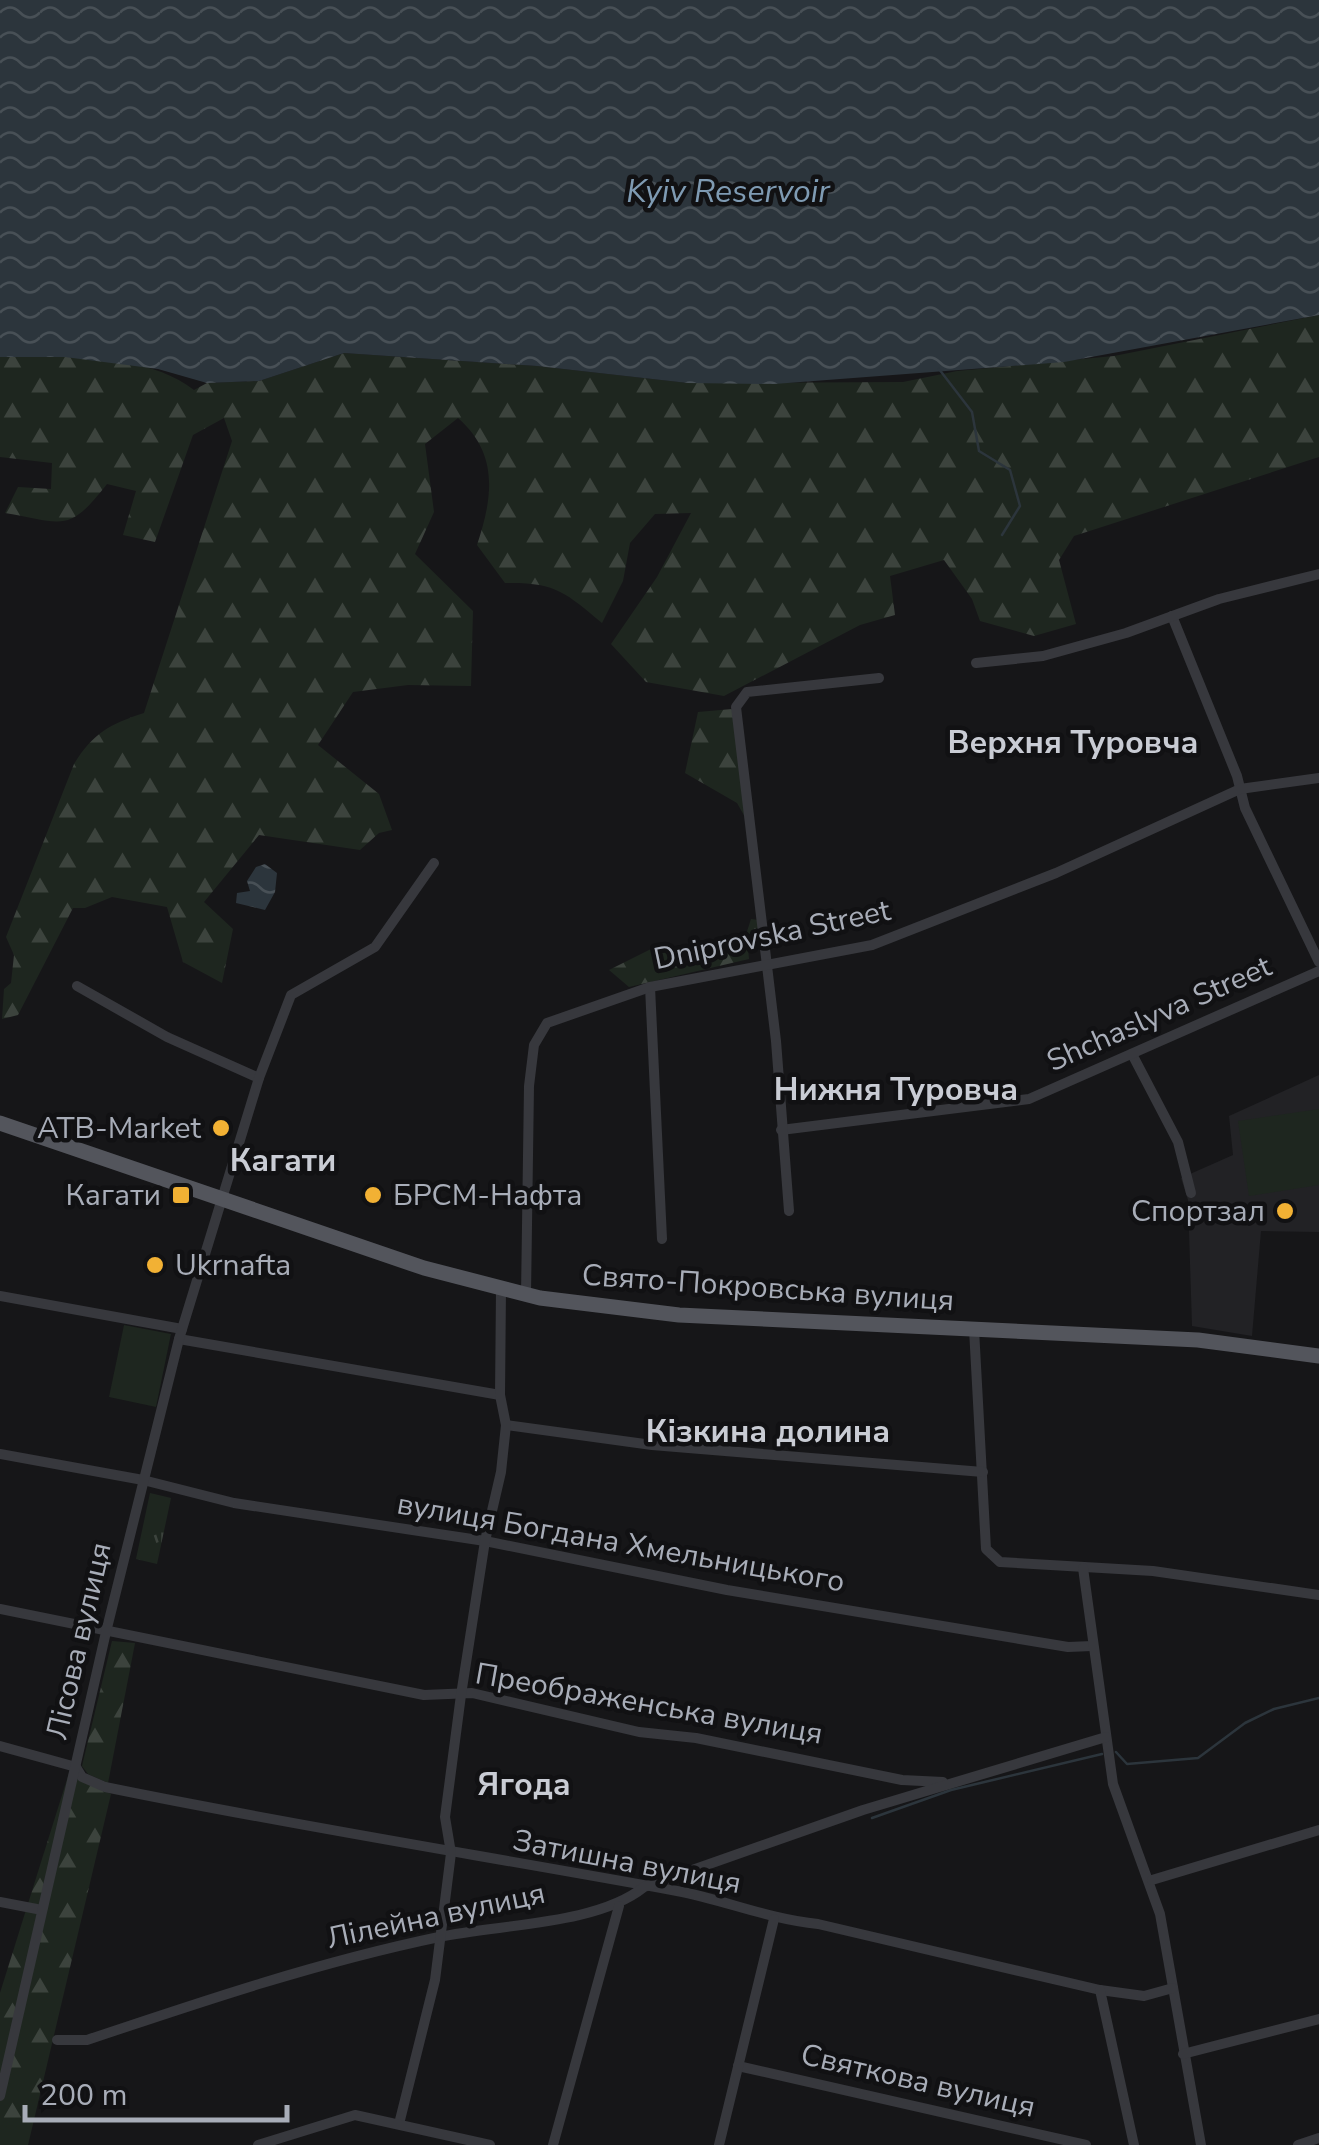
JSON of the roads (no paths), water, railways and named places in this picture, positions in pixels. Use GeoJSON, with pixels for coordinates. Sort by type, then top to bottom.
{"type":"FeatureCollection","features":[{"type":"Feature","properties":{"kind":"main road","name":"Свято-Покровська вулиця"},"geometry":{"type":"LineString","coordinates":[[0,1123],[224,1202],[526,1295],[680,1315],[1198,1340],[1319,1356]]}},
{"type":"Feature","properties":{"kind":"street"},"geometry":{"type":"LineString","coordinates":[[976,663],[1044,656],[1218,599],[1319,574]]}},
{"type":"Feature","properties":{"kind":"street"},"geometry":{"type":"LineString","coordinates":[[1172,616],[1240,789],[1319,962]]}},
{"type":"Feature","properties":{"kind":"street"},"geometry":{"type":"LineString","coordinates":[[789,1211],[767,964],[736,707],[747,692],[879,678]]}},
{"type":"Feature","properties":{"kind":"street","name":"Dniprovska Street"},"geometry":{"type":"LineString","coordinates":[[526,1295],[534,1045],[547,1023],[650,988],[872,945],[1056,873],[1240,789],[1319,778]]}},
{"type":"Feature","properties":{"kind":"street","name":"Лісова вулиця"},"geometry":{"type":"LineString","coordinates":[[0,2096],[5,2050],[180,1334],[224,1202],[259,1078],[291,995],[375,947],[434,863]]}},
{"type":"Feature","properties":{"kind":"street","name":"Shchaslyva Street"},"geometry":{"type":"LineString","coordinates":[[780,1130],[1029,1100],[1319,971]]}},
{"type":"Feature","properties":{"kind":"street"},"geometry":{"type":"LineString","coordinates":[[77,986],[167,1037],[259,1078]]}},
{"type":"Feature","properties":{"kind":"street"},"geometry":{"type":"LineString","coordinates":[[650,988],[662,1239]]}},
{"type":"Feature","properties":{"kind":"street"},"geometry":{"type":"LineString","coordinates":[[1132,1054],[1178,1142],[1191,1192]]}},
{"type":"Feature","properties":{"kind":"street"},"geometry":{"type":"LineString","coordinates":[[399,2124],[434,1980],[450,1854],[444,1829],[461,1695],[485,1540],[501,1472],[506,1425],[500,1395],[501,1290]]}},
{"type":"Feature","properties":{"kind":"street"},"geometry":{"type":"LineString","coordinates":[[0,1296],[500,1395]]}},
{"type":"Feature","properties":{"kind":"street"},"geometry":{"type":"LineString","coordinates":[[974,1329],[986,1549],[991,1558],[1153,1571],[1319,1595]]}},
{"type":"Feature","properties":{"kind":"street"},"geometry":{"type":"LineString","coordinates":[[506,1425],[652,1445],[983,1472]]}},
{"type":"Feature","properties":{"kind":"street","name":"вулиця Богдана Хмельницького"},"geometry":{"type":"LineString","coordinates":[[0,1454],[143,1480],[234,1503],[485,1540],[727,1590],[1068,1647],[1092,1646]]}},
{"type":"Feature","properties":{"kind":"street"},"geometry":{"type":"LineString","coordinates":[[1083,1568],[1116,1797],[1152,1880],[1201,2145]]}},
{"type":"Feature","properties":{"kind":"street","name":"Преображенська вулиця"},"geometry":{"type":"LineString","coordinates":[[0,1609],[424,1695],[461,1695],[902,1780],[948,1783]]}},
{"type":"Feature","properties":{"kind":"street","name":"Лілейна вулиця"},"geometry":{"type":"LineString","coordinates":[[57,2040],[87,2040],[269,1979],[438,1937],[619,1906],[644,1888],[948,1783],[1106,1737]]}},
{"type":"Feature","properties":{"kind":"street","name":"Затишна вулиця"},"geometry":{"type":"LineString","coordinates":[[0,1746],[76,1767],[82,1777],[104,1787],[450,1854],[678,1891],[774,1919],[818,1924],[1100,1990],[1144,1996],[1173,1988]]}},
{"type":"Feature","properties":{"kind":"street"},"geometry":{"type":"LineString","coordinates":[[1152,1880],[1319,1830]]}},
{"type":"Feature","properties":{"kind":"street"},"geometry":{"type":"LineString","coordinates":[[0,1902],[42,1910]]}},
{"type":"Feature","properties":{"kind":"street"},"geometry":{"type":"LineString","coordinates":[[554,2145],[619,1906]]}},
{"type":"Feature","properties":{"kind":"street"},"geometry":{"type":"LineString","coordinates":[[719,2145],[774,1919]]}},
{"type":"Feature","properties":{"kind":"street"},"geometry":{"type":"LineString","coordinates":[[1100,1990],[1134,2145]]}},
{"type":"Feature","properties":{"kind":"street"},"geometry":{"type":"LineString","coordinates":[[1183,2054],[1319,2019]]}},
{"type":"Feature","properties":{"kind":"street","name":"Святкова вулиця"},"geometry":{"type":"LineString","coordinates":[[738,2066],[1086,2145]]}},
{"type":"Feature","properties":{"kind":"street"},"geometry":{"type":"LineString","coordinates":[[258,2145],[355,2114],[490,2145]]}},
{"type":"Feature","properties":{"kind":"street"},"geometry":{"type":"LineString","coordinates":[[1298,2145],[1319,2138]]}},
{"type":"Feature","properties":{"kind":"water","name":"Kyiv Reservoir"},"geometry":{"type":"Polygon","coordinates":[[[0,0],[1319,0],[1319,315],[1064,362],[774,384],[688,383],[537,366],[344,353],[259,381],[207,383],[158,369],[65,357],[0,357],[0,0]]]}},
{"type":"Feature","properties":{"kind":"water"},"geometry":{"type":"Polygon","coordinates":[[[265,864],[277,873],[275,892],[265,910],[236,903],[237,893],[250,891],[247,881],[256,867],[265,864]]]}},
{"type":"Feature","properties":{"kind":"waterway"},"geometry":{"type":"LineString","coordinates":[[939,369],[972,412],[979,451],[1010,470],[1020,506],[1002,535]]}},
{"type":"Feature","properties":{"kind":"waterway"},"geometry":{"type":"LineString","coordinates":[[1116,1752],[1127,1764],[1198,1758],[1245,1723],[1274,1709],[1319,1698]]}},
{"type":"Feature","properties":{"kind":"waterway"},"geometry":{"type":"LineString","coordinates":[[872,1818],[951,1790],[1102,1754]]}},
{"type":"Feature","properties":{"kind":"place","name":"ATB-Market"},"geometry":{"type":"Point","coordinates":[221,1128]}},
{"type":"Feature","properties":{"kind":"place","name":"Кагати"},"geometry":{"type":"Point","coordinates":[181,1195]}},
{"type":"Feature","properties":{"kind":"place","name":"БРСМ-Нафта"},"geometry":{"type":"Point","coordinates":[373,1195]}},
{"type":"Feature","properties":{"kind":"place","name":"Спортзал"},"geometry":{"type":"Point","coordinates":[1285,1211]}},
{"type":"Feature","properties":{"kind":"place","name":"Ukrnafta"},"geometry":{"type":"Point","coordinates":[155,1265]}},
{"type":"Feature","properties":{"kind":"district","name":"Верхня Туровча"},"geometry":{"type":"Point","coordinates":[1073,742]}},
{"type":"Feature","properties":{"kind":"district","name":"Нижня Туровча"},"geometry":{"type":"Point","coordinates":[896,1089]}},
{"type":"Feature","properties":{"kind":"district","name":"Кагати"},"geometry":{"type":"Point","coordinates":[283,1160]}},
{"type":"Feature","properties":{"kind":"district","name":"Кізкина долина"},"geometry":{"type":"Point","coordinates":[768,1431]}},
{"type":"Feature","properties":{"kind":"district","name":"Ягода"},"geometry":{"type":"Point","coordinates":[524,1784]}}]}
